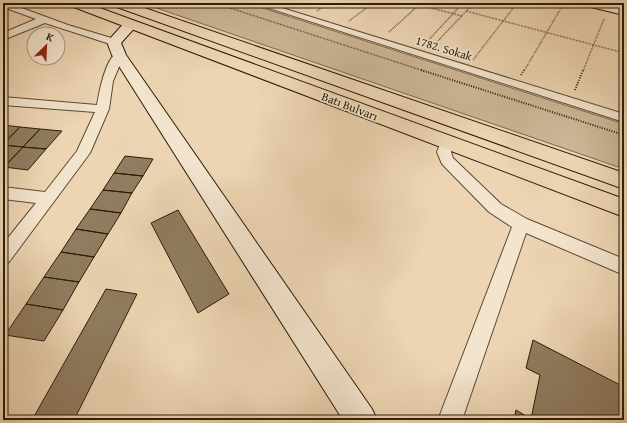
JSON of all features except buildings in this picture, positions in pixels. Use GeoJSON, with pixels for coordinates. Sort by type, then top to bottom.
{"type":"FeatureCollection","features":[{"type":"Feature","properties":{"kind":"main road","name":"Batı Bulvarı"},"geometry":{"type":"LineString","coordinates":[[76,3],[624,208]]}},
{"type":"Feature","properties":{"kind":"main road","name":"Batı Bulvarı"},"geometry":{"type":"LineString","coordinates":[[118,3],[624,181]]}},
{"type":"Feature","properties":{"kind":"street","name":"1782. Sokak"},"geometry":{"type":"LineString","coordinates":[[258,3],[278,6],[338,29],[624,118]]}},
{"type":"Feature","properties":{"kind":"street"},"geometry":{"type":"LineString","coordinates":[[591,3],[624,10]]}},
{"type":"Feature","properties":{"kind":"street"},"geometry":{"type":"LineString","coordinates":[[3,4],[116,49],[361,420]]}},
{"type":"Feature","properties":{"kind":"street"},"geometry":{"type":"LineString","coordinates":[[3,37],[45,20]]}},
{"type":"Feature","properties":{"kind":"street"},"geometry":{"type":"LineString","coordinates":[[3,257],[83,153],[103,109],[107,82],[116,49],[131,24]]}},
{"type":"Feature","properties":{"kind":"street"},"geometry":{"type":"LineString","coordinates":[[3,101],[103,109]]}},
{"type":"Feature","properties":{"kind":"street"},"geometry":{"type":"LineString","coordinates":[[447,142],[444,152],[450,164],[495,208],[521,224],[624,267]]}},
{"type":"Feature","properties":{"kind":"street"},"geometry":{"type":"LineString","coordinates":[[3,193],[48,198]]}},
{"type":"Feature","properties":{"kind":"street"},"geometry":{"type":"LineString","coordinates":[[450,420],[521,224]]}},
{"type":"Feature","properties":{"kind":"path"},"geometry":{"type":"LineString","coordinates":[[228,3],[227,7],[624,135]]}},
{"type":"Feature","properties":{"kind":"path"},"geometry":{"type":"LineString","coordinates":[[338,29],[373,3]]}},
{"type":"Feature","properties":{"kind":"path"},"geometry":{"type":"LineString","coordinates":[[412,3],[462,16]]}},
{"type":"Feature","properties":{"kind":"path"},"geometry":{"type":"LineString","coordinates":[[379,41],[421,3]]}},
{"type":"Feature","properties":{"kind":"path"},"geometry":{"type":"LineString","coordinates":[[421,54],[463,3]]}},
{"type":"Feature","properties":{"kind":"path"},"geometry":{"type":"LineString","coordinates":[[421,54],[474,3]]}},
{"type":"Feature","properties":{"kind":"path"},"geometry":{"type":"LineString","coordinates":[[466,69],[517,3]]}},
{"type":"Feature","properties":{"kind":"path"},"geometry":{"type":"LineString","coordinates":[[516,84],[564,3]]}},
{"type":"Feature","properties":{"kind":"path"},"geometry":{"type":"LineString","coordinates":[[571,101],[609,7]]}},
{"type":"Feature","properties":{"kind":"path"},"geometry":{"type":"LineString","coordinates":[[466,12],[624,53]]}},
{"type":"Feature","properties":{"kind":"shaded area"},"geometry":{"type":"Polygon","coordinates":[[[142,3],[247,3],[624,124],[624,169],[142,3]]]}}]}
